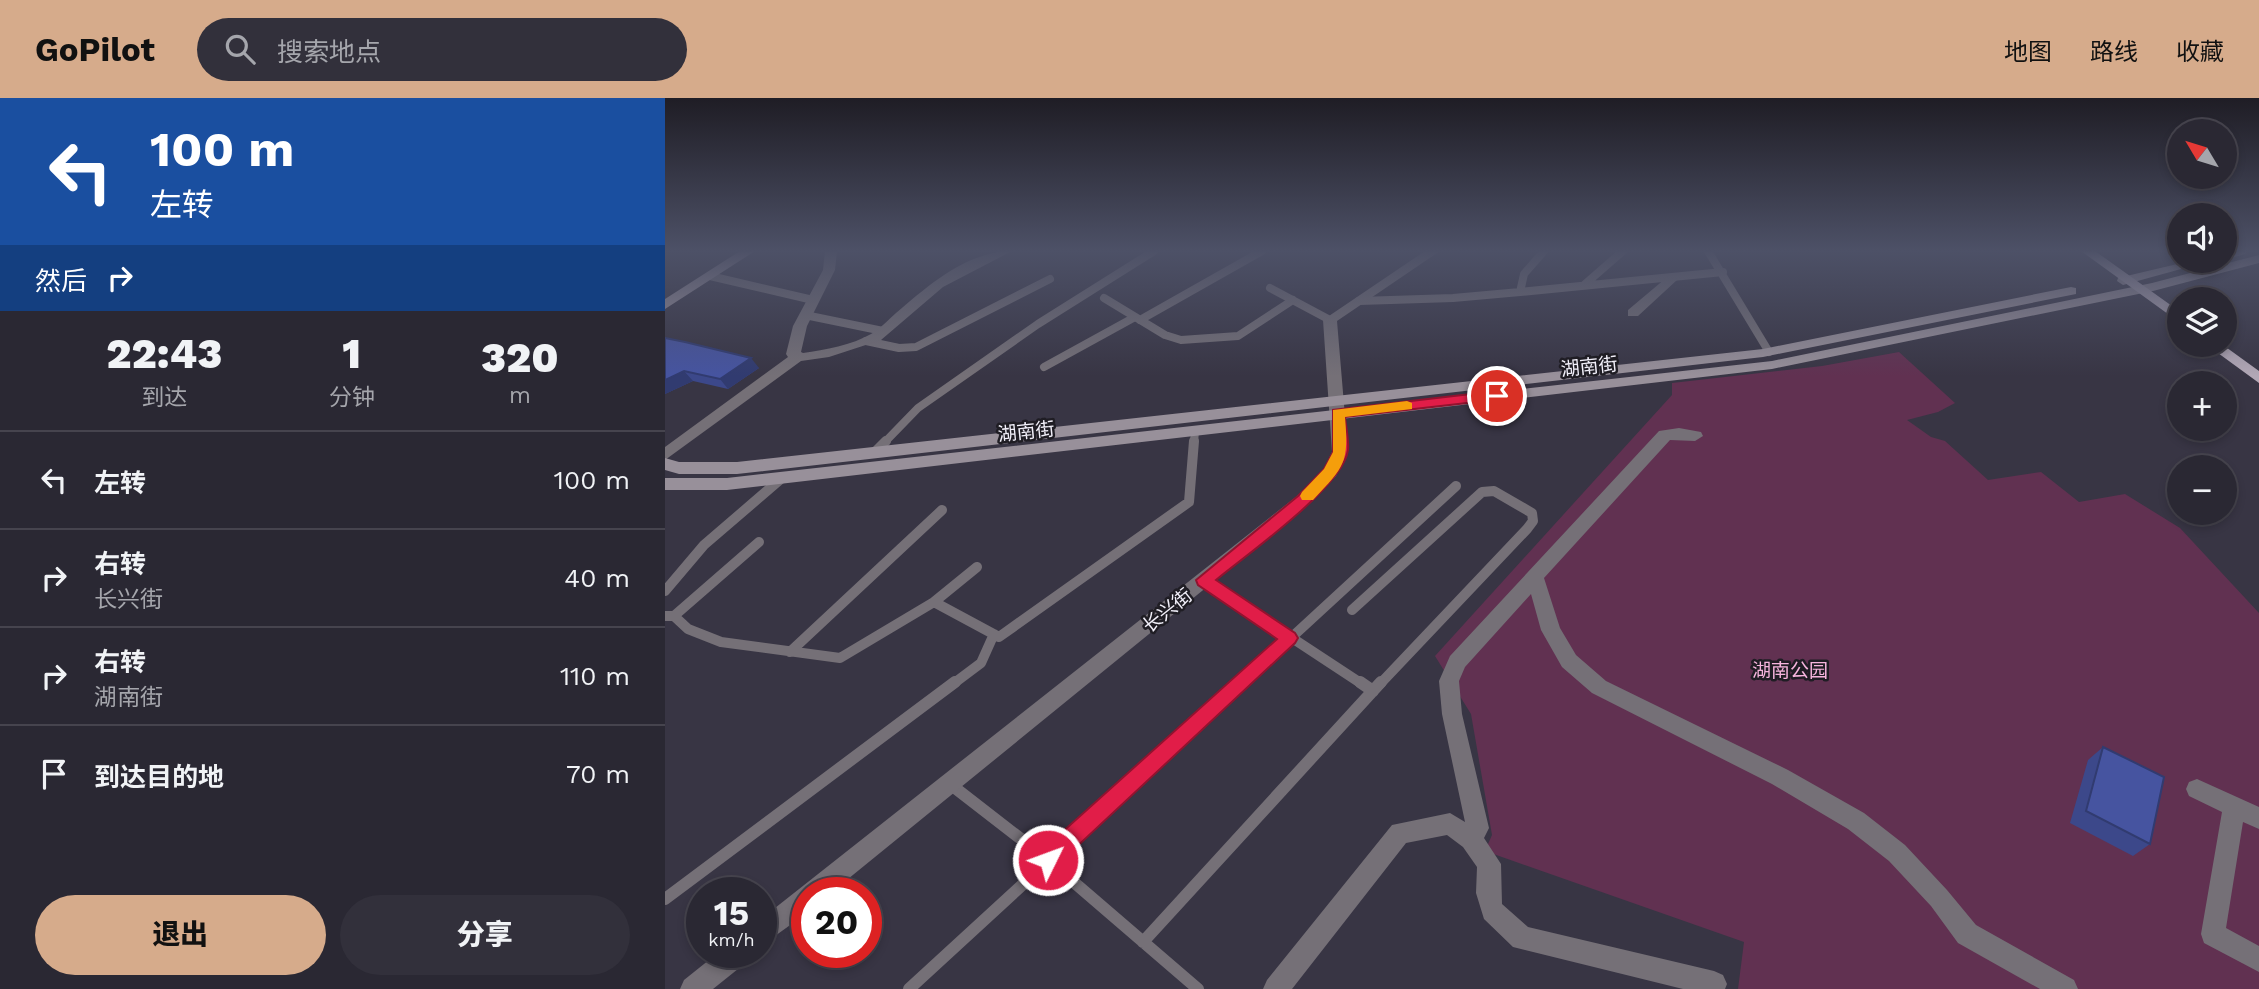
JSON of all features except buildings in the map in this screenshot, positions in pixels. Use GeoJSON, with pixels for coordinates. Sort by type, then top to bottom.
{"type":"FeatureCollection","features":[{"type":"Feature","properties":{"kind":"main road"},"geometry":{"type":"LineString","coordinates":[[665,305],[684,293]]}},
{"type":"Feature","properties":{"kind":"main road","name":"湖南街"},"geometry":{"type":"LineString","coordinates":[[665,484],[727,484],[1195,431],[1337,407],[1769,352],[2093,293]]}},
{"type":"Feature","properties":{"kind":"main road","name":"湖南街"},"geometry":{"type":"LineString","coordinates":[[665,464],[679,468],[737,468],[1772,365],[2101,293]]}},
{"type":"Feature","properties":{"kind":"main road"},"geometry":{"type":"LineString","coordinates":[[2150,293],[2167,308]]}},
{"type":"Feature","properties":{"kind":"main road"},"geometry":{"type":"LineString","coordinates":[[2237,349],[2259,365]]}},
{"type":"Feature","properties":{"kind":"main road"},"geometry":{"type":"LineString","coordinates":[[2230,357],[2259,378]]}},
{"type":"Feature","properties":{"kind":"street"},"geometry":{"type":"LineString","coordinates":[[798,356],[793,354],[805,315],[817,293]]}},
{"type":"Feature","properties":{"kind":"street"},"geometry":{"type":"LineString","coordinates":[[665,455],[798,356],[824,354],[866,341],[883,331],[928,293]]}},
{"type":"Feature","properties":{"kind":"street"},"geometry":{"type":"LineString","coordinates":[[1330,320],[1372,293]]}},
{"type":"Feature","properties":{"kind":"street"},"geometry":{"type":"LineString","coordinates":[[1633,313],[1655,293]]}},
{"type":"Feature","properties":{"kind":"street","name":"长兴街"},"geometry":{"type":"LineString","coordinates":[[833,877],[1303,500],[1330,472],[1341,452],[1330,320]]}},
{"type":"Feature","properties":{"kind":"street"},"geometry":{"type":"LineString","coordinates":[[1471,839],[1478,828],[1451,714],[1449,681],[1457,662],[1665,435],[1679,433],[1695,436]]}},
{"type":"Feature","properties":{"kind":"street"},"geometry":{"type":"LineString","coordinates":[[1535,577],[1551,630],[1569,661],[1599,687],[1780,777],[1856,821],[1897,853],[1939,898],[1966,934],[2065,989]]}},
{"type":"Feature","properties":{"kind":"street"},"geometry":{"type":"LineString","coordinates":[[2197,789],[2259,818]]}},
{"type":"Feature","properties":{"kind":"street"},"geometry":{"type":"LineString","coordinates":[[2234,806],[2213,934],[2259,960]]}},
{"type":"Feature","properties":{"kind":"street"},"geometry":{"type":"LineString","coordinates":[[1276,989],[1401,833],[1450,824],[1471,839],[1489,864],[1488,893],[1492,911],[1522,938],[1714,984]]}},
{"type":"Feature","properties":{"kind":"street"},"geometry":{"type":"LineString","coordinates":[[777,921],[791,911]]}},
{"type":"Feature","properties":{"kind":"street"},"geometry":{"type":"LineString","coordinates":[[693,989],[719,968]]}},
{"type":"Feature","properties":{"kind":"lane"},"geometry":{"type":"LineString","coordinates":[[781,293],[813,300]]}},
{"type":"Feature","properties":{"kind":"lane"},"geometry":{"type":"LineString","coordinates":[[866,341],[899,348],[916,348],[1024,293]]}},
{"type":"Feature","properties":{"kind":"lane"},"geometry":{"type":"LineString","coordinates":[[874,453],[918,408],[1088,293]]}},
{"type":"Feature","properties":{"kind":"lane"},"geometry":{"type":"LineString","coordinates":[[1044,367],[1184,293]]}},
{"type":"Feature","properties":{"kind":"lane"},"geometry":{"type":"LineString","coordinates":[[1279,293],[1330,320]]}},
{"type":"Feature","properties":{"kind":"lane"},"geometry":{"type":"LineString","coordinates":[[1359,301],[1454,298],[1514,293]]}},
{"type":"Feature","properties":{"kind":"lane"},"geometry":{"type":"LineString","coordinates":[[1735,293],[1769,352]]}},
{"type":"Feature","properties":{"kind":"lane"},"geometry":{"type":"LineString","coordinates":[[1104,298],[1165,335],[1181,340],[1238,336],[1293,300]]}},
{"type":"Feature","properties":{"kind":"lane"},"geometry":{"type":"LineString","coordinates":[[805,315],[883,331]]}},
{"type":"Feature","properties":{"kind":"lane"},"geometry":{"type":"LineString","coordinates":[[934,602],[999,637],[1189,502],[1195,431]]}},
{"type":"Feature","properties":{"kind":"lane"},"geometry":{"type":"LineString","coordinates":[[665,591],[678,572],[718,533],[783,478]]}},
{"type":"Feature","properties":{"kind":"lane"},"geometry":{"type":"LineString","coordinates":[[909,989],[1456,486]]}},
{"type":"Feature","properties":{"kind":"lane"},"geometry":{"type":"LineString","coordinates":[[1143,942],[1373,691],[1527,529],[1533,521],[1532,513],[1494,491],[1482,492],[1352,610]]}},
{"type":"Feature","properties":{"kind":"lane"},"geometry":{"type":"LineString","coordinates":[[790,652],[942,510]]}},
{"type":"Feature","properties":{"kind":"lane"},"geometry":{"type":"LineString","coordinates":[[759,542],[670,616],[688,629],[721,642],[840,658],[934,602],[977,566]]}},
{"type":"Feature","properties":{"kind":"lane"},"geometry":{"type":"LineString","coordinates":[[1204,580],[1373,691]]}},
{"type":"Feature","properties":{"kind":"lane"},"geometry":{"type":"LineString","coordinates":[[665,899],[981,663],[995,634]]}},
{"type":"Feature","properties":{"kind":"lane"},"geometry":{"type":"LineString","coordinates":[[950,784],[1048,860],[1198,989]]}},
{"type":"Feature","properties":{"kind":"green space","name":"湖南公园"},"geometry":{"type":"Polygon","coordinates":[[[1899,352],[1955,403],[1938,412],[1907,420],[1931,437],[1945,441],[1988,480],[2041,472],[2079,502],[2125,494],[2167,520],[2167,525],[2180,528],[2259,613],[2259,989],[1738,989],[1744,942],[1485,851],[1492,835],[1471,714],[1435,656],[1672,395],[1672,383],[1822,366],[1899,352]]]}},
{"type":"Feature","properties":{"kind":"slow traffic"},"geometry":{"type":"LineString","coordinates":[[1308,496],[1330,472],[1341,452],[1338,413],[1407,406]]}},
{"type":"Feature","properties":{"kind":"route"},"geometry":{"type":"LineString","coordinates":[[1048,860],[1289,638],[1204,580],[1303,500],[1330,472],[1341,452],[1338,413],[1497,396]]}}]}
